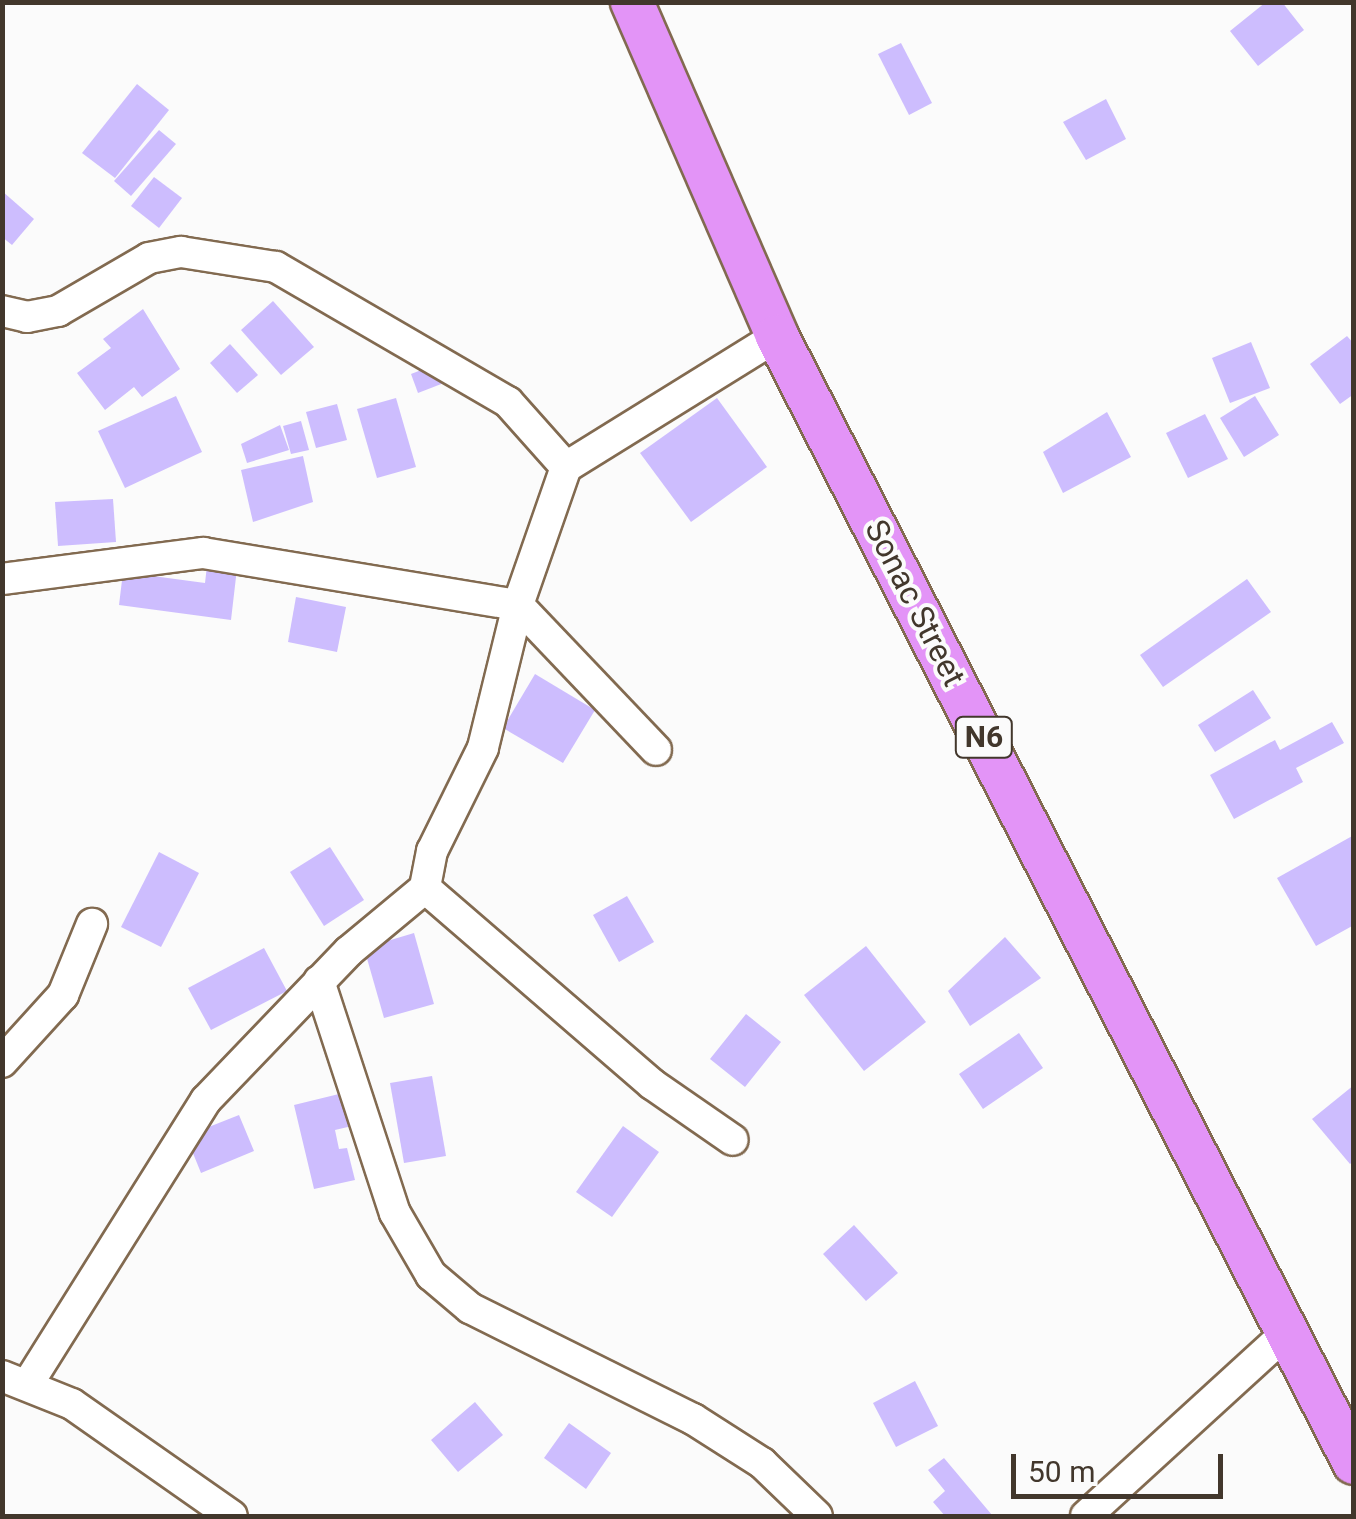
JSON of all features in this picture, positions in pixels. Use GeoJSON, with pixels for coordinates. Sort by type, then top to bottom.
{"type":"FeatureCollection","features":[{"type":"Feature","properties":{"kind":"highway","name":"Sonac Street"},"geometry":{"type":"LineString","coordinates":[[632,2],[777,336],[1290,1330],[1342,1410],[1354,1462]]}},
{"type":"Feature","properties":{"kind":"street"},"geometry":{"type":"LineString","coordinates":[[2,310],[26,317],[58,311],[150,258],[181,252],[276,268],[508,402],[566,467]]}},
{"type":"Feature","properties":{"kind":"street"},"geometry":{"type":"LineString","coordinates":[[232,1516],[72,1404],[16,1379],[206,1100],[319,981],[425,888],[432,851],[483,748],[518,605],[566,467],[777,336]]}},
{"type":"Feature","properties":{"kind":"street"},"geometry":{"type":"LineString","coordinates":[[2,579],[203,553],[518,605],[656,750]]}},
{"type":"Feature","properties":{"kind":"street"},"geometry":{"type":"LineString","coordinates":[[425,888],[652,1084],[734,1140]]}},
{"type":"Feature","properties":{"kind":"street"},"geometry":{"type":"LineString","coordinates":[[2,1062],[62,995],[92,924]]}},
{"type":"Feature","properties":{"kind":"street"},"geometry":{"type":"LineString","coordinates":[[319,981],[395,1213],[430,1275],[470,1308],[693,1419],[762,1462],[817,1516]]}},
{"type":"Feature","properties":{"kind":"street"},"geometry":{"type":"LineString","coordinates":[[1086,1516],[1290,1330]]}},
{"type":"Feature","properties":{"kind":"building"},"geometry":{"type":"Polygon","coordinates":[[[1266,2],[1282,2],[1304,30],[1258,66],[1230,31],[1266,2]]]}},
{"type":"Feature","properties":{"kind":"building"},"geometry":{"type":"Polygon","coordinates":[[[901,43],[932,103],[909,115],[878,54],[901,43]]]}},
{"type":"Feature","properties":{"kind":"building"},"geometry":{"type":"Polygon","coordinates":[[[137,84],[169,110],[115,178],[82,153],[137,84]]]}},
{"type":"Feature","properties":{"kind":"building"},"geometry":{"type":"Polygon","coordinates":[[[1106,99],[1126,139],[1086,160],[1063,122],[1106,99]]]}},
{"type":"Feature","properties":{"kind":"building"},"geometry":{"type":"Polygon","coordinates":[[[159,130],[176,144],[131,196],[114,181],[159,130]]]}},
{"type":"Feature","properties":{"kind":"building"},"geometry":{"type":"Polygon","coordinates":[[[154,177],[182,198],[159,228],[131,206],[154,177]]]}},
{"type":"Feature","properties":{"kind":"building"},"geometry":{"type":"Polygon","coordinates":[[[2,191],[34,219],[12,245],[2,237],[2,191]]]}},
{"type":"Feature","properties":{"kind":"building"},"geometry":{"type":"Polygon","coordinates":[[[273,301],[314,347],[281,375],[241,330],[273,301]]]}},
{"type":"Feature","properties":{"kind":"building"},"geometry":{"type":"Polygon","coordinates":[[[143,309],[180,369],[142,397],[134,387],[105,410],[77,373],[111,348],[103,339],[143,309]]]}},
{"type":"Feature","properties":{"kind":"building"},"geometry":{"type":"Polygon","coordinates":[[[1347,336],[1354,344],[1354,394],[1340,404],[1310,364],[1347,336]]]}},
{"type":"Feature","properties":{"kind":"building"},"geometry":{"type":"Polygon","coordinates":[[[1251,342],[1270,388],[1230,403],[1212,358],[1251,342]]]}},
{"type":"Feature","properties":{"kind":"building"},"geometry":{"type":"Polygon","coordinates":[[[230,344],[258,375],[237,393],[210,363],[230,344]]]}},
{"type":"Feature","properties":{"kind":"building"},"geometry":{"type":"Polygon","coordinates":[[[442,362],[449,381],[418,393],[411,374],[442,362]]]}},
{"type":"Feature","properties":{"kind":"building"},"geometry":{"type":"Polygon","coordinates":[[[176,396],[202,452],[125,488],[98,431],[176,396]]]}},
{"type":"Feature","properties":{"kind":"building"},"geometry":{"type":"Polygon","coordinates":[[[1255,396],[1279,435],[1244,457],[1220,418],[1255,396]]]}},
{"type":"Feature","properties":{"kind":"building"},"geometry":{"type":"Polygon","coordinates":[[[396,398],[416,467],[377,478],[357,409],[396,398]]]}},
{"type":"Feature","properties":{"kind":"building"},"geometry":{"type":"Polygon","coordinates":[[[717,398],[767,467],[691,522],[640,453],[717,398]]]}},
{"type":"Feature","properties":{"kind":"building"},"geometry":{"type":"Polygon","coordinates":[[[337,404],[347,440],[316,448],[306,412],[337,404]]]}},
{"type":"Feature","properties":{"kind":"building"},"geometry":{"type":"Polygon","coordinates":[[[1107,412],[1131,457],[1063,493],[1043,452],[1107,412]]]}},
{"type":"Feature","properties":{"kind":"building"},"geometry":{"type":"Polygon","coordinates":[[[1205,414],[1228,459],[1188,478],[1166,433],[1205,414]]]}},
{"type":"Feature","properties":{"kind":"building"},"geometry":{"type":"Polygon","coordinates":[[[301,421],[309,450],[291,454],[283,426],[301,421]]]}},
{"type":"Feature","properties":{"kind":"building"},"geometry":{"type":"Polygon","coordinates":[[[280,425],[289,450],[247,463],[241,444],[280,425]]]}},
{"type":"Feature","properties":{"kind":"building"},"geometry":{"type":"Polygon","coordinates":[[[303,456],[313,502],[253,522],[241,470],[303,456]]]}},
{"type":"Feature","properties":{"kind":"building"},"geometry":{"type":"Polygon","coordinates":[[[113,499],[116,542],[58,546],[55,502],[113,499]]]}},
{"type":"Feature","properties":{"kind":"building"},"geometry":{"type":"Polygon","coordinates":[[[208,557],[238,560],[231,620],[119,605],[123,572],[205,583],[208,557]]]}},
{"type":"Feature","properties":{"kind":"building"},"geometry":{"type":"Polygon","coordinates":[[[1247,579],[1271,612],[1163,687],[1140,655],[1247,579]]]}},
{"type":"Feature","properties":{"kind":"building"},"geometry":{"type":"Polygon","coordinates":[[[296,597],[346,607],[337,652],[288,642],[296,597]]]}},
{"type":"Feature","properties":{"kind":"building"},"geometry":{"type":"Polygon","coordinates":[[[535,674],[595,710],[563,763],[503,728],[535,674]]]}},
{"type":"Feature","properties":{"kind":"building"},"geometry":{"type":"Polygon","coordinates":[[[1253,690],[1271,718],[1215,752],[1198,725],[1253,690]]]}},
{"type":"Feature","properties":{"kind":"building"},"geometry":{"type":"Polygon","coordinates":[[[1332,722],[1344,743],[1296,768],[1303,782],[1234,819],[1210,775],[1275,740],[1280,750],[1332,722]]]}},
{"type":"Feature","properties":{"kind":"building"},"geometry":{"type":"Polygon","coordinates":[[[1354,835],[1354,925],[1316,946],[1277,878],[1354,835]]]}},
{"type":"Feature","properties":{"kind":"building"},"geometry":{"type":"Polygon","coordinates":[[[330,847],[364,900],[324,926],[290,872],[330,847]]]}},
{"type":"Feature","properties":{"kind":"building"},"geometry":{"type":"Polygon","coordinates":[[[159,852],[199,873],[161,947],[121,927],[159,852]]]}},
{"type":"Feature","properties":{"kind":"building"},"geometry":{"type":"Polygon","coordinates":[[[627,896],[654,942],[619,962],[593,915],[627,896]]]}},
{"type":"Feature","properties":{"kind":"building"},"geometry":{"type":"Polygon","coordinates":[[[414,933],[434,1004],[384,1018],[364,948],[414,933]]]}},
{"type":"Feature","properties":{"kind":"building"},"geometry":{"type":"Polygon","coordinates":[[[1005,937],[1041,978],[970,1026],[948,991],[1005,937]]]}},
{"type":"Feature","properties":{"kind":"building"},"geometry":{"type":"Polygon","coordinates":[[[866,946],[926,1022],[864,1071],[804,995],[866,946]]]}},
{"type":"Feature","properties":{"kind":"building"},"geometry":{"type":"Polygon","coordinates":[[[264,948],[287,991],[211,1030],[188,988],[264,948]]]}},
{"type":"Feature","properties":{"kind":"building"},"geometry":{"type":"Polygon","coordinates":[[[746,1014],[781,1042],[745,1087],[710,1059],[746,1014]]]}},
{"type":"Feature","properties":{"kind":"building"},"geometry":{"type":"Polygon","coordinates":[[[1019,1033],[1043,1068],[983,1109],[959,1074],[1019,1033]]]}},
{"type":"Feature","properties":{"kind":"building"},"geometry":{"type":"Polygon","coordinates":[[[432,1076],[446,1156],[404,1163],[390,1083],[432,1076]]]}},
{"type":"Feature","properties":{"kind":"building"},"geometry":{"type":"Polygon","coordinates":[[[1354,1085],[1354,1161],[1350,1164],[1312,1119],[1354,1085]]]}},
{"type":"Feature","properties":{"kind":"building"},"geometry":{"type":"Polygon","coordinates":[[[343,1093],[352,1126],[335,1130],[339,1149],[347,1148],[355,1180],[314,1189],[294,1105],[343,1093]]]}},
{"type":"Feature","properties":{"kind":"building"},"geometry":{"type":"Polygon","coordinates":[[[239,1115],[254,1151],[201,1173],[186,1136],[239,1115]]]}},
{"type":"Feature","properties":{"kind":"building"},"geometry":{"type":"Polygon","coordinates":[[[623,1126],[659,1152],[612,1217],[576,1192],[623,1126]]]}},
{"type":"Feature","properties":{"kind":"building"},"geometry":{"type":"Polygon","coordinates":[[[854,1225],[898,1273],[866,1301],[823,1254],[854,1225]]]}},
{"type":"Feature","properties":{"kind":"building"},"geometry":{"type":"Polygon","coordinates":[[[915,1381],[938,1426],[896,1447],[873,1403],[915,1381]]]}},
{"type":"Feature","properties":{"kind":"building"},"geometry":{"type":"Polygon","coordinates":[[[475,1402],[503,1435],[458,1472],[431,1440],[475,1402]]]}},
{"type":"Feature","properties":{"kind":"building"},"geometry":{"type":"Polygon","coordinates":[[[569,1423],[611,1453],[586,1489],[544,1458],[569,1423]]]}},
{"type":"Feature","properties":{"kind":"building"},"geometry":{"type":"Polygon","coordinates":[[[944,1458],[992,1515],[945,1516],[933,1502],[945,1491],[928,1470],[944,1458]]]}}]}
